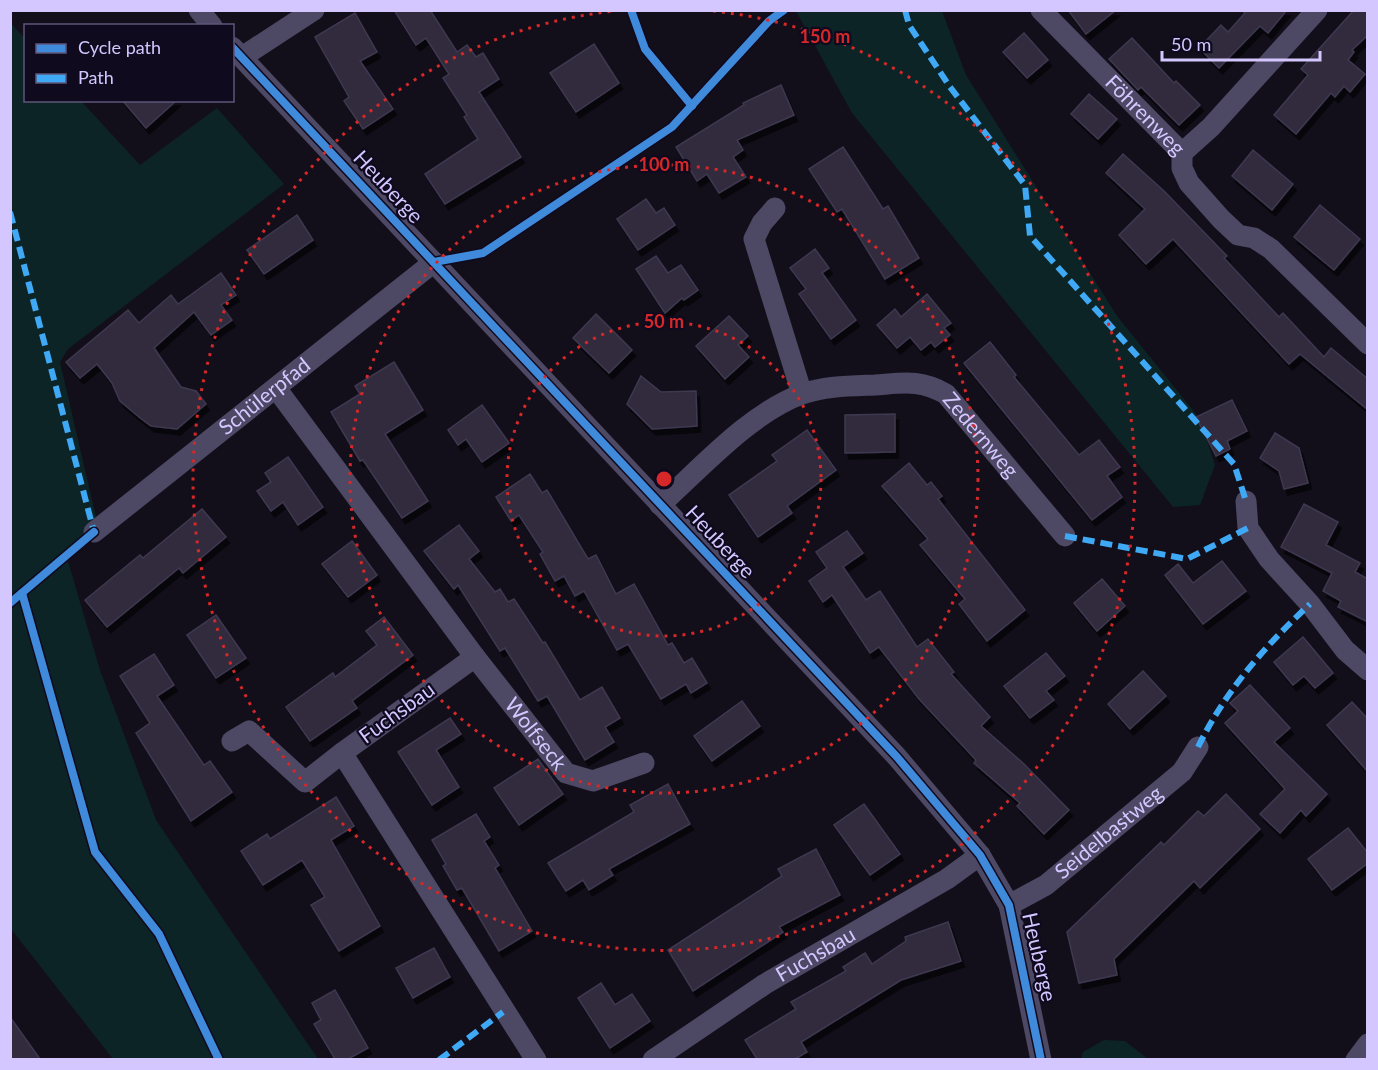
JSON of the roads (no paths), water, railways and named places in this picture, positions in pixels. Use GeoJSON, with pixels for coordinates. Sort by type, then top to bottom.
{"type":"FeatureCollection","features":[{"type":"Feature","properties":{"kind":"street"},"geometry":{"type":"LineString","coordinates":[[199,10],[210,24]]}},
{"type":"Feature","properties":{"kind":"street"},"geometry":{"type":"LineString","coordinates":[[237,52],[314,10]]}},
{"type":"Feature","properties":{"kind":"street","name":"Föhrenweg"},"geometry":{"type":"LineString","coordinates":[[1041,10],[1182,153],[1182,168],[1189,183],[1221,219],[1238,235],[1254,238],[1271,249],[1368,344]]}},
{"type":"Feature","properties":{"kind":"street"},"geometry":{"type":"LineString","coordinates":[[1182,153],[1211,127],[1317,10]]}},
{"type":"Feature","properties":{"kind":"street","name":"Heuberge"},"geometry":{"type":"LineString","coordinates":[[237,52],[897,758],[980,855],[1009,905],[1041,1059]]}},
{"type":"Feature","properties":{"kind":"street"},"geometry":{"type":"LineString","coordinates":[[775,208],[762,223],[754,239],[802,394]]}},
{"type":"Feature","properties":{"kind":"street","name":"Schülerpfad"},"geometry":{"type":"LineString","coordinates":[[94,532],[434,262]]}},
{"type":"Feature","properties":{"kind":"street","name":"Zedernweg"},"geometry":{"type":"LineString","coordinates":[[660,505],[740,434],[775,407],[802,394],[830,387],[914,382],[929,384],[946,394],[1065,536]]}},
{"type":"Feature","properties":{"kind":"street"},"geometry":{"type":"LineString","coordinates":[[276,388],[475,657]]}},
{"type":"Feature","properties":{"kind":"street"},"geometry":{"type":"LineString","coordinates":[[1246,501],[1248,528],[1269,559],[1310,604],[1345,650],[1368,670]]}},
{"type":"Feature","properties":{"kind":"street","name":"Fuchsbau"},"geometry":{"type":"LineString","coordinates":[[475,657],[342,753],[536,1059]]}},
{"type":"Feature","properties":{"kind":"street","name":"Wolfseck"},"geometry":{"type":"LineString","coordinates":[[475,657],[566,773],[593,782],[644,763]]}},
{"type":"Feature","properties":{"kind":"street"},"geometry":{"type":"LineString","coordinates":[[232,741],[249,731],[305,782],[342,753]]}},
{"type":"Feature","properties":{"kind":"street","name":"Seidelbastweg"},"geometry":{"type":"LineString","coordinates":[[1009,905],[1046,885],[1182,772],[1198,747]]}},
{"type":"Feature","properties":{"kind":"street","name":"Fuchsbau"},"geometry":{"type":"LineString","coordinates":[[653,1059],[765,984],[947,879],[980,855]]}},
{"type":"Feature","properties":{"kind":"street"},"geometry":{"type":"LineString","coordinates":[[1356,1059],[1368,1044]]}}]}
